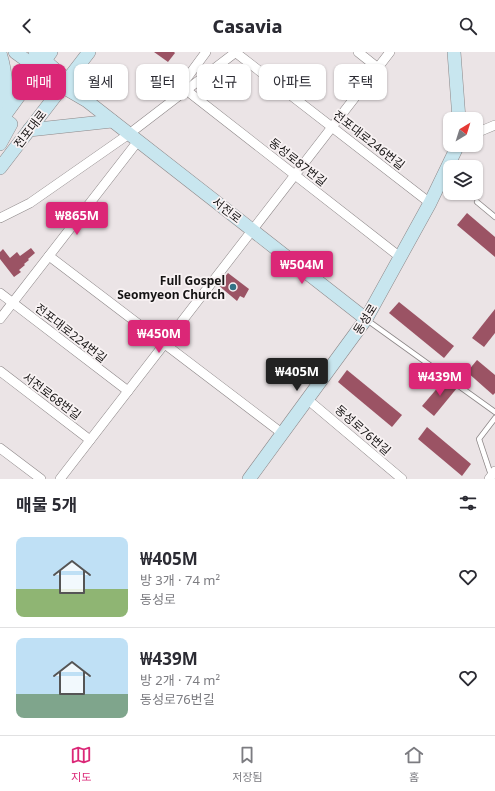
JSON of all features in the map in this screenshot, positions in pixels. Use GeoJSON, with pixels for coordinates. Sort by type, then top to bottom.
{"type":"FeatureCollection","features":[{"type":"Feature","properties":{"kind":"main road","name":"서전로"},"geometry":{"type":"LineString","coordinates":[[15,52],[45,61]]}},
{"type":"Feature","properties":{"kind":"main road","name":"서전로"},"geometry":{"type":"LineString","coordinates":[[35,52],[45,61]]}},
{"type":"Feature","properties":{"kind":"main road","name":"전포대로"},"geometry":{"type":"LineString","coordinates":[[66,83],[89,52]]}},
{"type":"Feature","properties":{"kind":"main road"},"geometry":{"type":"LineString","coordinates":[[454,52],[458,112]]}},
{"type":"Feature","properties":{"kind":"main road"},"geometry":{"type":"LineString","coordinates":[[0,53],[6,78],[6,96],[1,122]]}},
{"type":"Feature","properties":{"kind":"main road"},"geometry":{"type":"LineString","coordinates":[[1,122],[45,61]]}},
{"type":"Feature","properties":{"kind":"main road","name":"서전로"},"geometry":{"type":"LineString","coordinates":[[66,83],[366,319]]}},
{"type":"Feature","properties":{"kind":"main road","name":"전포대로"},"geometry":{"type":"LineString","coordinates":[[0,168],[53,100]]}},
{"type":"Feature","properties":{"kind":"main road"},"geometry":{"type":"LineString","coordinates":[[29,130],[112,120]]}},
{"type":"Feature","properties":{"kind":"main road"},"geometry":{"type":"LineString","coordinates":[[0,144],[11,124],[7,121],[1,122]]}},
{"type":"Feature","properties":{"kind":"main road","name":"동성로"},"geometry":{"type":"LineString","coordinates":[[249,479],[366,319],[430,203],[455,152]]}},
{"type":"Feature","properties":{"kind":"street"},"geometry":{"type":"LineString","coordinates":[[189,79],[206,52]]}},
{"type":"Feature","properties":{"kind":"street"},"geometry":{"type":"LineString","coordinates":[[189,84],[236,52]]}},
{"type":"Feature","properties":{"kind":"street","name":"전포대로246번길"},"geometry":{"type":"LineString","coordinates":[[236,52],[430,203]]}},
{"type":"Feature","properties":{"kind":"street"},"geometry":{"type":"LineString","coordinates":[[358,52],[373,64]]}},
{"type":"Feature","properties":{"kind":"street"},"geometry":{"type":"LineString","coordinates":[[381,64],[390,52]]}},
{"type":"Feature","properties":{"kind":"street","name":"동성로87번길"},"geometry":{"type":"LineString","coordinates":[[189,93],[400,257]]}},
{"type":"Feature","properties":{"kind":"street"},"geometry":{"type":"LineString","coordinates":[[0,319],[49,256],[133,137],[171,100]]}},
{"type":"Feature","properties":{"kind":"street"},"geometry":{"type":"LineString","coordinates":[[60,479],[353,100]]}},
{"type":"Feature","properties":{"kind":"street"},"geometry":{"type":"LineString","coordinates":[[483,130],[495,125]]}},
{"type":"Feature","properties":{"kind":"street"},"geometry":{"type":"LineString","coordinates":[[0,218],[30,203],[133,137]]}},
{"type":"Feature","properties":{"kind":"street"},"geometry":{"type":"LineString","coordinates":[[49,256],[283,434]]}},
{"type":"Feature","properties":{"kind":"street","name":"전포대로224번길"},"geometry":{"type":"LineString","coordinates":[[0,293],[128,391]]}},
{"type":"Feature","properties":{"kind":"street","name":"서전로68번길"},"geometry":{"type":"LineString","coordinates":[[0,371],[90,440]]}},
{"type":"Feature","properties":{"kind":"street","name":"동성로76번길"},"geometry":{"type":"LineString","coordinates":[[307,399],[402,479]]}},
{"type":"Feature","properties":{"kind":"street"},"geometry":{"type":"LineString","coordinates":[[0,448],[40,479]]}},
{"type":"Feature","properties":{"kind":"lane"},"geometry":{"type":"LineString","coordinates":[[477,202],[495,217]]}},
{"type":"Feature","properties":{"kind":"lane"},"geometry":{"type":"LineString","coordinates":[[366,319],[495,412]]}},
{"type":"Feature","properties":{"kind":"lane"},"geometry":{"type":"LineString","coordinates":[[492,475],[479,439],[495,418]]}},
{"type":"Feature","properties":{"kind":"building"},"geometry":{"type":"Polygon","coordinates":[[[154,52],[174,52],[175,53],[168,62],[154,52]]]}},
{"type":"Feature","properties":{"kind":"building"},"geometry":{"type":"Polygon","coordinates":[[[467,213],[495,237],[495,257],[457,225],[467,213]]]}},
{"type":"Feature","properties":{"kind":"building"},"geometry":{"type":"Polygon","coordinates":[[[31,248],[35,253],[19,270],[21,272],[14,277],[0,259],[0,252],[3,249],[10,258],[17,252],[20,256],[31,248]]]}},
{"type":"Feature","properties":{"kind":"building","name":"Full Gospel Seomyeon Church"},"geometry":{"type":"Polygon","coordinates":[[[228,273],[249,289],[244,298],[240,296],[237,301],[218,285],[228,273]]]}},
{"type":"Feature","properties":{"kind":"building"},"geometry":{"type":"Polygon","coordinates":[[[399,302],[454,346],[444,358],[389,313],[399,302]]]}},
{"type":"Feature","properties":{"kind":"building"},"geometry":{"type":"Polygon","coordinates":[[[495,309],[495,333],[484,347],[472,338],[495,309]]]}},
{"type":"Feature","properties":{"kind":"building"},"geometry":{"type":"Polygon","coordinates":[[[477,360],[495,375],[495,393],[493,395],[467,372],[477,360]]]}},
{"type":"Feature","properties":{"kind":"building"},"geometry":{"type":"Polygon","coordinates":[[[347,370],[402,415],[392,427],[338,382],[347,370]]]}},
{"type":"Feature","properties":{"kind":"building"},"geometry":{"type":"Polygon","coordinates":[[[446,378],[457,388],[434,416],[422,406],[446,378]]]}},
{"type":"Feature","properties":{"kind":"building"},"geometry":{"type":"Polygon","coordinates":[[[427,427],[471,464],[462,476],[418,439],[427,427]]]}},
{"type":"Feature","properties":{"kind":"place","name":"Full Gospel Seomyeon Church"},"geometry":{"type":"Point","coordinates":[233,287]}}]}
